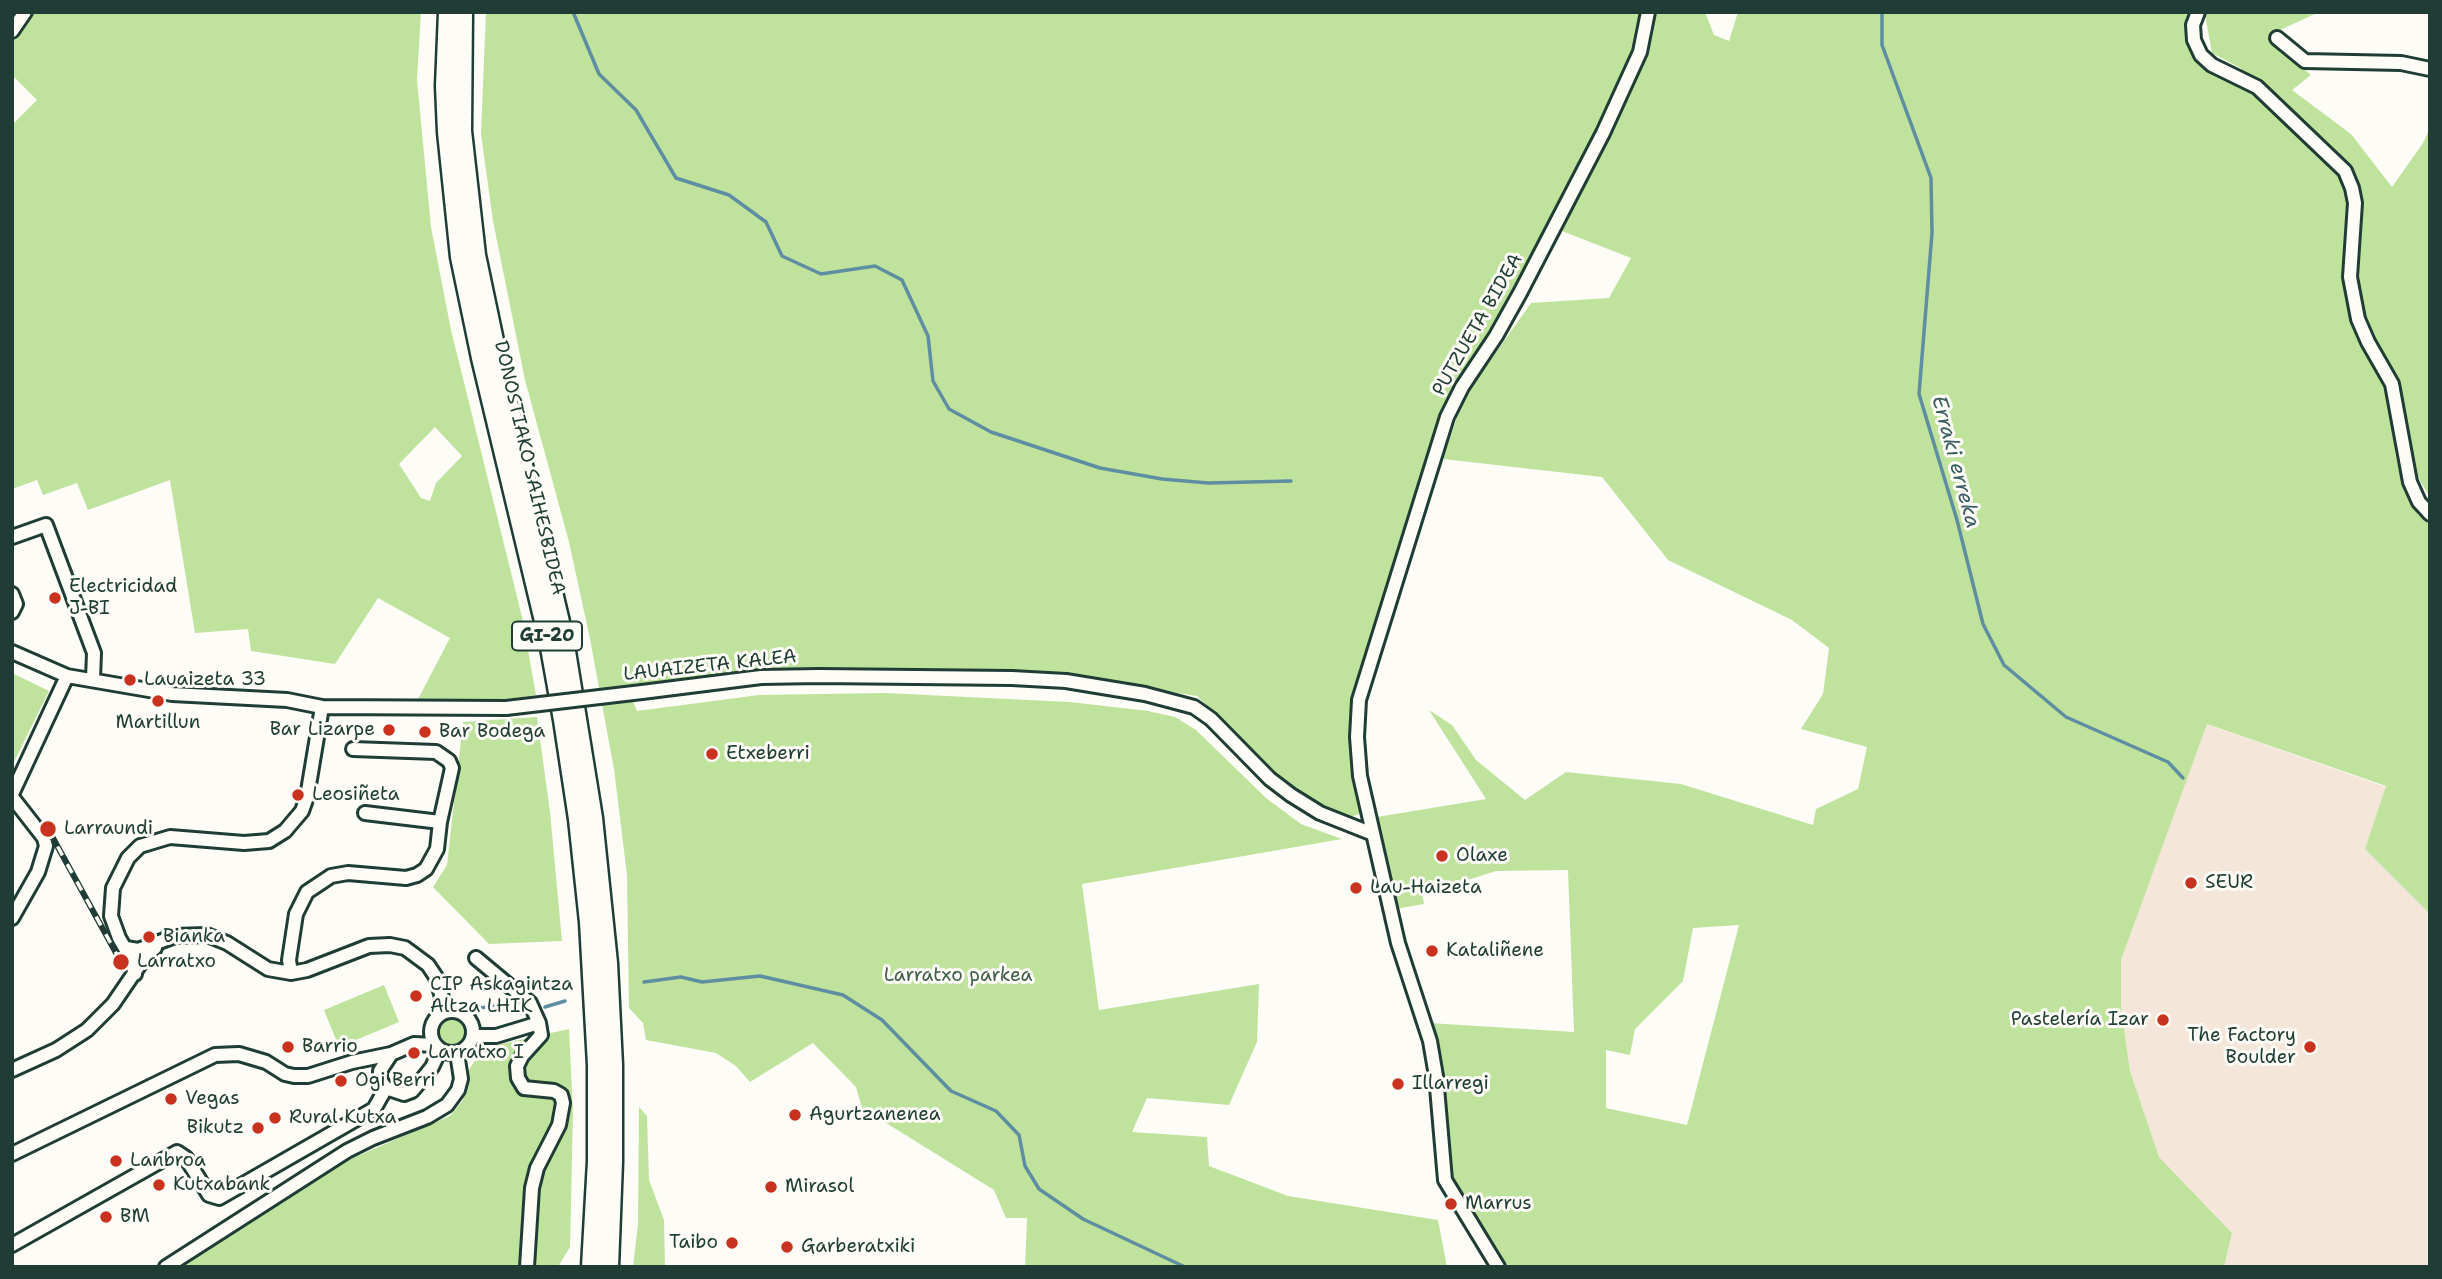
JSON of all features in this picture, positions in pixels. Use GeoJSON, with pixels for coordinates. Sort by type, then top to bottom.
{"type":"FeatureCollection","features":[{"type":"Feature","properties":{"kind":"highway","name":"DONOSTIAKO SAIHESBIDEA"},"geometry":{"type":"LineString","coordinates":[[448,12],[445,86],[447,132],[460,257],[478,345],[549,642],[564,720],[578,819],[590,944],[597,1065],[597,1161],[591,1267]]}},
{"type":"Feature","properties":{"kind":"highway","name":"DONOSTIAKO SAIHESBIDEA"},"geometry":{"type":"LineString","coordinates":[[463,12],[462,131],[476,255],[496,355],[564,639],[593,818],[608,963],[612,1065],[613,1162],[609,1267]]}},
{"type":"Feature","properties":{"kind":"street"},"geometry":{"type":"LineString","coordinates":[[12,31],[25,12]]}},
{"type":"Feature","properties":{"kind":"street","name":"PUTZUETA BIDEA"},"geometry":{"type":"LineString","coordinates":[[1499,1267],[1445,1180],[1436,1076],[1430,1041],[1398,943],[1360,776],[1357,737],[1359,700],[1447,417],[1462,387],[1496,336],[1520,293],[1603,133],[1640,52],[1648,12]]}},
{"type":"Feature","properties":{"kind":"street"},"geometry":{"type":"LineString","coordinates":[[2197,12],[2193,25],[2194,40],[2201,55],[2212,65],[2257,87],[2345,171],[2355,203],[2350,277],[2353,300],[2368,341],[2392,384],[2410,482],[2419,502],[2430,514]]}},
{"type":"Feature","properties":{"kind":"street"},"geometry":{"type":"LineString","coordinates":[[2277,38],[2305,61],[2402,63],[2430,69]]}},
{"type":"Feature","properties":{"kind":"street"},"geometry":{"type":"LineString","coordinates":[[12,537],[46,525],[94,653],[93,679]]}},
{"type":"Feature","properties":{"kind":"street"},"geometry":{"type":"LineString","coordinates":[[12,594],[16,604],[12,612]]}},
{"type":"Feature","properties":{"kind":"street","name":"LAUAIZETA KALEA"},"geometry":{"type":"LineString","coordinates":[[12,652],[67,676],[172,694],[287,700],[322,707],[506,708],[761,677],[1012,678],[1066,681],[1145,694],[1194,707],[1211,719],[1270,779],[1291,795],[1320,813],[1373,834]]}},
{"type":"Feature","properties":{"kind":"street"},"geometry":{"type":"LineString","coordinates":[[12,918],[38,872],[46,846],[44,838],[12,795],[67,676]]}},
{"type":"Feature","properties":{"kind":"street"},"geometry":{"type":"LineString","coordinates":[[196,935],[145,958],[132,954],[114,927],[111,905],[113,888],[128,858],[140,846],[170,837],[244,843],[269,841],[285,831],[302,811],[307,797],[322,707]]}},
{"type":"Feature","properties":{"kind":"street"},"geometry":{"type":"LineString","coordinates":[[291,973],[289,960],[296,914],[307,892],[331,876],[348,873],[406,878],[417,875],[432,860],[437,849],[452,768],[449,761],[436,752],[352,749]]}},
{"type":"Feature","properties":{"kind":"street"},"geometry":{"type":"LineString","coordinates":[[1350,826],[1361,820],[1366,803]]}},
{"type":"Feature","properties":{"kind":"street"},"geometry":{"type":"LineString","coordinates":[[365,813],[440,822]]}},
{"type":"Feature","properties":{"kind":"street"},"geometry":{"type":"LineString","coordinates":[[126,947],[133,950],[145,949],[175,936],[216,938],[268,969],[291,973],[307,970],[369,946],[398,946],[417,955],[429,965],[436,977],[446,1012]]}},
{"type":"Feature","properties":{"kind":"street"},"geometry":{"type":"LineString","coordinates":[[12,1070],[56,1050],[87,1030],[113,1004],[145,958],[165,939]]}},
{"type":"Feature","properties":{"kind":"street"},"geometry":{"type":"LineString","coordinates":[[126,947],[135,974]]}},
{"type":"Feature","properties":{"kind":"street"},"geometry":{"type":"LineString","coordinates":[[475,958],[530,1003],[540,1023],[541,1035],[522,1056],[517,1066],[518,1077],[524,1088],[554,1091],[561,1095],[563,1103],[559,1125],[537,1168],[532,1188],[527,1267]]}},
{"type":"Feature","properties":{"kind":"street"},"geometry":{"type":"LineString","coordinates":[[12,1154],[215,1055],[228,1053],[248,1056],[294,1076],[308,1076],[352,1062],[391,1054],[414,1044],[437,1048],[451,1054],[457,1053],[467,1047],[473,1036],[471,1022],[460,1012],[446,1012],[434,1019],[430,1032],[437,1048],[432,1067],[412,1091],[404,1094],[386,1088],[380,1080],[380,1071],[391,1054]]}},
{"type":"Feature","properties":{"kind":"street"},"geometry":{"type":"LineString","coordinates":[[473,1036],[496,1036],[540,1023]]}},
{"type":"Feature","properties":{"kind":"street"},"geometry":{"type":"LineString","coordinates":[[166,1267],[329,1161],[373,1138],[427,1117],[447,1105],[458,1090],[461,1079],[457,1053]]}},
{"type":"Feature","properties":{"kind":"street"},"geometry":{"type":"LineString","coordinates":[[12,1245],[177,1152],[186,1158],[209,1195],[219,1198],[374,1109],[386,1088]]}},
{"type":"Feature","properties":{"kind":"shaded area"},"geometry":{"type":"Polygon","coordinates":[[[2206,724],[2386,787],[2365,849],[2430,914],[2430,1267],[2224,1267],[2232,1233],[2159,1157],[2130,1071],[2121,1007],[2121,960],[2206,724]]]}},
{"type":"Feature","properties":{"kind":"green space"},"geometry":{"type":"Polygon","coordinates":[[[31,12],[421,12],[417,80],[431,227],[451,330],[522,617],[536,695],[465,705],[416,703],[450,638],[378,598],[335,664],[251,651],[248,629],[195,633],[170,480],[88,510],[77,483],[43,495],[37,480],[12,489],[12,125],[37,100],[12,75],[12,37],[31,12]],[[435,427],[399,464],[421,498],[430,501],[436,483],[462,456],[435,427]]]}},
{"type":"Feature","properties":{"kind":"green space","name":"Larratxo parkea"},"geometry":{"type":"Polygon","coordinates":[[[486,12],[1642,12],[1636,43],[1613,101],[1475,359],[1449,400],[1352,702],[1349,730],[1360,801],[1359,814],[1345,819],[1283,783],[1197,696],[1048,673],[777,671],[626,685],[637,711],[759,695],[885,693],[1070,702],[1148,711],[1175,717],[1196,730],[1266,798],[1301,824],[1342,839],[1082,884],[1099,1010],[1259,984],[1257,1042],[1229,1105],[1147,1098],[1132,1132],[1207,1137],[1209,1166],[1288,1196],[1438,1220],[1447,1267],[1025,1267],[1027,1218],[1006,1218],[994,1190],[862,1108],[856,1087],[813,1043],[750,1082],[736,1066],[716,1053],[646,1040],[643,1023],[629,1008],[627,875],[614,769],[590,639],[569,542],[525,380],[493,221],[481,134],[486,12]]]}},
{"type":"Feature","properties":{"kind":"green space"},"geometry":{"type":"Polygon","coordinates":[[[1655,12],[1705,12],[1714,35],[1729,41],[1738,12],[2191,12],[2185,25],[2187,46],[2203,65],[2224,79],[2242,69],[2212,53],[2205,15],[2207,12],[2319,12],[2267,36],[2311,75],[2292,90],[2351,134],[2392,187],[2423,143],[2430,128],[2430,497],[2414,471],[2399,390],[2387,395],[2403,487],[2418,515],[2430,525],[2430,914],[2365,849],[2386,786],[2207,724],[2121,960],[2121,1007],[2130,1071],[2159,1157],[2232,1233],[2224,1267],[1506,1267],[1449,1176],[1429,1023],[1574,1032],[1568,870],[1496,871],[1458,883],[1421,887],[1424,904],[1395,909],[1377,817],[1486,799],[1429,710],[1452,725],[1476,760],[1525,800],[1566,772],[1681,784],[1813,825],[1816,809],[1858,789],[1867,747],[1801,729],[1823,694],[1829,648],[1792,620],[1668,560],[1602,477],[1443,459],[1463,399],[1531,303],[1609,298],[1631,258],[1562,231],[1646,51],[1655,12]],[[1739,925],[1693,928],[1683,981],[1635,1029],[1630,1055],[1606,1050],[1606,1108],[1687,1125],[1739,925]]]}},
{"type":"Feature","properties":{"kind":"green space"},"geometry":{"type":"Polygon","coordinates":[[[12,673],[49,691],[12,766],[12,673]]]}},
{"type":"Feature","properties":{"kind":"green space"},"geometry":{"type":"Polygon","coordinates":[[[537,717],[550,812],[562,941],[489,944],[433,887],[447,865],[463,722],[537,717]]]}},
{"type":"Feature","properties":{"kind":"green space"},"geometry":{"type":"Polygon","coordinates":[[[384,985],[399,1022],[339,1047],[324,1010],[384,985]]]}},
{"type":"Feature","properties":{"kind":"green space"},"geometry":{"type":"Polygon","coordinates":[[[452,1017],[458,1018],[466,1026],[466,1038],[458,1046],[452,1047],[446,1046],[438,1038],[437,1032],[438,1026],[446,1018],[452,1017]]]}},
{"type":"Feature","properties":{"kind":"green space"},"geometry":{"type":"Polygon","coordinates":[[[569,1029],[573,1112],[570,1247],[558,1267],[176,1267],[330,1168],[450,1116],[463,1100],[465,1076],[483,1048],[569,1029]]]}},
{"type":"Feature","properties":{"kind":"green space"},"geometry":{"type":"Polygon","coordinates":[[[639,1107],[647,1116],[649,1180],[664,1220],[665,1267],[633,1267],[638,1224],[639,1107]]]}},
{"type":"Feature","properties":{"kind":"waterway"},"geometry":{"type":"LineString","coordinates":[[573,12],[599,74],[636,110],[676,178],[729,195],[766,222],[782,256],[821,274],[875,266],[902,280],[928,336],[933,381],[949,409],[991,432],[1100,468],[1162,479],[1208,483],[1291,481]]}},
{"type":"Feature","properties":{"kind":"waterway","name":"Erraki erreka"},"geometry":{"type":"LineString","coordinates":[[1882,12],[1882,45],[1931,178],[1932,233],[1919,394],[1957,520],[1983,624],[2004,665],[2066,717],[2168,762],[2183,778]]}},
{"type":"Feature","properties":{"kind":"waterway"},"geometry":{"type":"LineString","coordinates":[[644,982],[681,977],[702,982],[760,976],[843,995],[882,1020],[951,1091],[996,1111],[1019,1135],[1025,1166],[1039,1189],[1083,1219],[1185,1267]]}},
{"type":"Feature","properties":{"kind":"waterway"},"geometry":{"type":"LineString","coordinates":[[545,1007],[565,1001]]}},
{"type":"Feature","properties":{"kind":"waterway"},"geometry":{"type":"LineString","coordinates":[[471,1009],[496,1006],[519,1013],[525,1012]]}},
{"type":"Feature","properties":{"kind":"railway"},"geometry":{"type":"LineString","coordinates":[[48,829],[121,962]]}},
{"type":"Feature","properties":{"kind":"place","name":"Electricidad J-BI"},"geometry":{"type":"Point","coordinates":[55,598]}},
{"type":"Feature","properties":{"kind":"place","name":"Lauaizeta 33"},"geometry":{"type":"Point","coordinates":[130,680]}},
{"type":"Feature","properties":{"kind":"place","name":"Martillun"},"geometry":{"type":"Point","coordinates":[158,701]}},
{"type":"Feature","properties":{"kind":"place","name":"Bar Lizarpe"},"geometry":{"type":"Point","coordinates":[389,730]}},
{"type":"Feature","properties":{"kind":"place","name":"Bar Bodega"},"geometry":{"type":"Point","coordinates":[425,732]}},
{"type":"Feature","properties":{"kind":"place","name":"Etxeberri"},"geometry":{"type":"Point","coordinates":[712,754]}},
{"type":"Feature","properties":{"kind":"place","name":"Leosiñeta"},"geometry":{"type":"Point","coordinates":[298,795]}},
{"type":"Feature","properties":{"kind":"place","name":"Larraundi"},"geometry":{"type":"Point","coordinates":[48,829]}},
{"type":"Feature","properties":{"kind":"place","name":"Olaxe"},"geometry":{"type":"Point","coordinates":[1442,856]}},
{"type":"Feature","properties":{"kind":"place","name":"SEUR"},"geometry":{"type":"Point","coordinates":[2191,883]}},
{"type":"Feature","properties":{"kind":"place","name":"Lau-Haizeta"},"geometry":{"type":"Point","coordinates":[1356,888]}},
{"type":"Feature","properties":{"kind":"place","name":"Bianka"},"geometry":{"type":"Point","coordinates":[149,937]}},
{"type":"Feature","properties":{"kind":"place","name":"Kataliñene"},"geometry":{"type":"Point","coordinates":[1432,951]}},
{"type":"Feature","properties":{"kind":"place","name":"Larratxo"},"geometry":{"type":"Point","coordinates":[121,962]}},
{"type":"Feature","properties":{"kind":"place","name":"CIP Askagintza Altza LHIK"},"geometry":{"type":"Point","coordinates":[416,996]}},
{"type":"Feature","properties":{"kind":"place","name":"Pastelería Izar"},"geometry":{"type":"Point","coordinates":[2163,1020]}},
{"type":"Feature","properties":{"kind":"place","name":"Barrio"},"geometry":{"type":"Point","coordinates":[288,1047]}},
{"type":"Feature","properties":{"kind":"place","name":"The Factory Boulder"},"geometry":{"type":"Point","coordinates":[2310,1047]}},
{"type":"Feature","properties":{"kind":"place","name":"Larratxo I"},"geometry":{"type":"Point","coordinates":[414,1053]}},
{"type":"Feature","properties":{"kind":"place","name":"Ogi Berri"},"geometry":{"type":"Point","coordinates":[341,1081]}},
{"type":"Feature","properties":{"kind":"place","name":"Illarregi"},"geometry":{"type":"Point","coordinates":[1398,1084]}},
{"type":"Feature","properties":{"kind":"place","name":"Vegas"},"geometry":{"type":"Point","coordinates":[171,1099]}},
{"type":"Feature","properties":{"kind":"place","name":"Agurtzanenea"},"geometry":{"type":"Point","coordinates":[795,1115]}},
{"type":"Feature","properties":{"kind":"place","name":"Rural Kutxa"},"geometry":{"type":"Point","coordinates":[275,1118]}},
{"type":"Feature","properties":{"kind":"place","name":"Bikutz"},"geometry":{"type":"Point","coordinates":[258,1128]}},
{"type":"Feature","properties":{"kind":"place","name":"Lanbroa"},"geometry":{"type":"Point","coordinates":[116,1161]}},
{"type":"Feature","properties":{"kind":"place","name":"Kutxabank"},"geometry":{"type":"Point","coordinates":[159,1185]}},
{"type":"Feature","properties":{"kind":"place","name":"Mirasol"},"geometry":{"type":"Point","coordinates":[771,1187]}},
{"type":"Feature","properties":{"kind":"place","name":"Marrus"},"geometry":{"type":"Point","coordinates":[1451,1204]}},
{"type":"Feature","properties":{"kind":"place","name":"BM"},"geometry":{"type":"Point","coordinates":[106,1217]}},
{"type":"Feature","properties":{"kind":"place","name":"Taibo"},"geometry":{"type":"Point","coordinates":[732,1243]}},
{"type":"Feature","properties":{"kind":"place","name":"Garberatxiki"},"geometry":{"type":"Point","coordinates":[787,1247]}}]}
